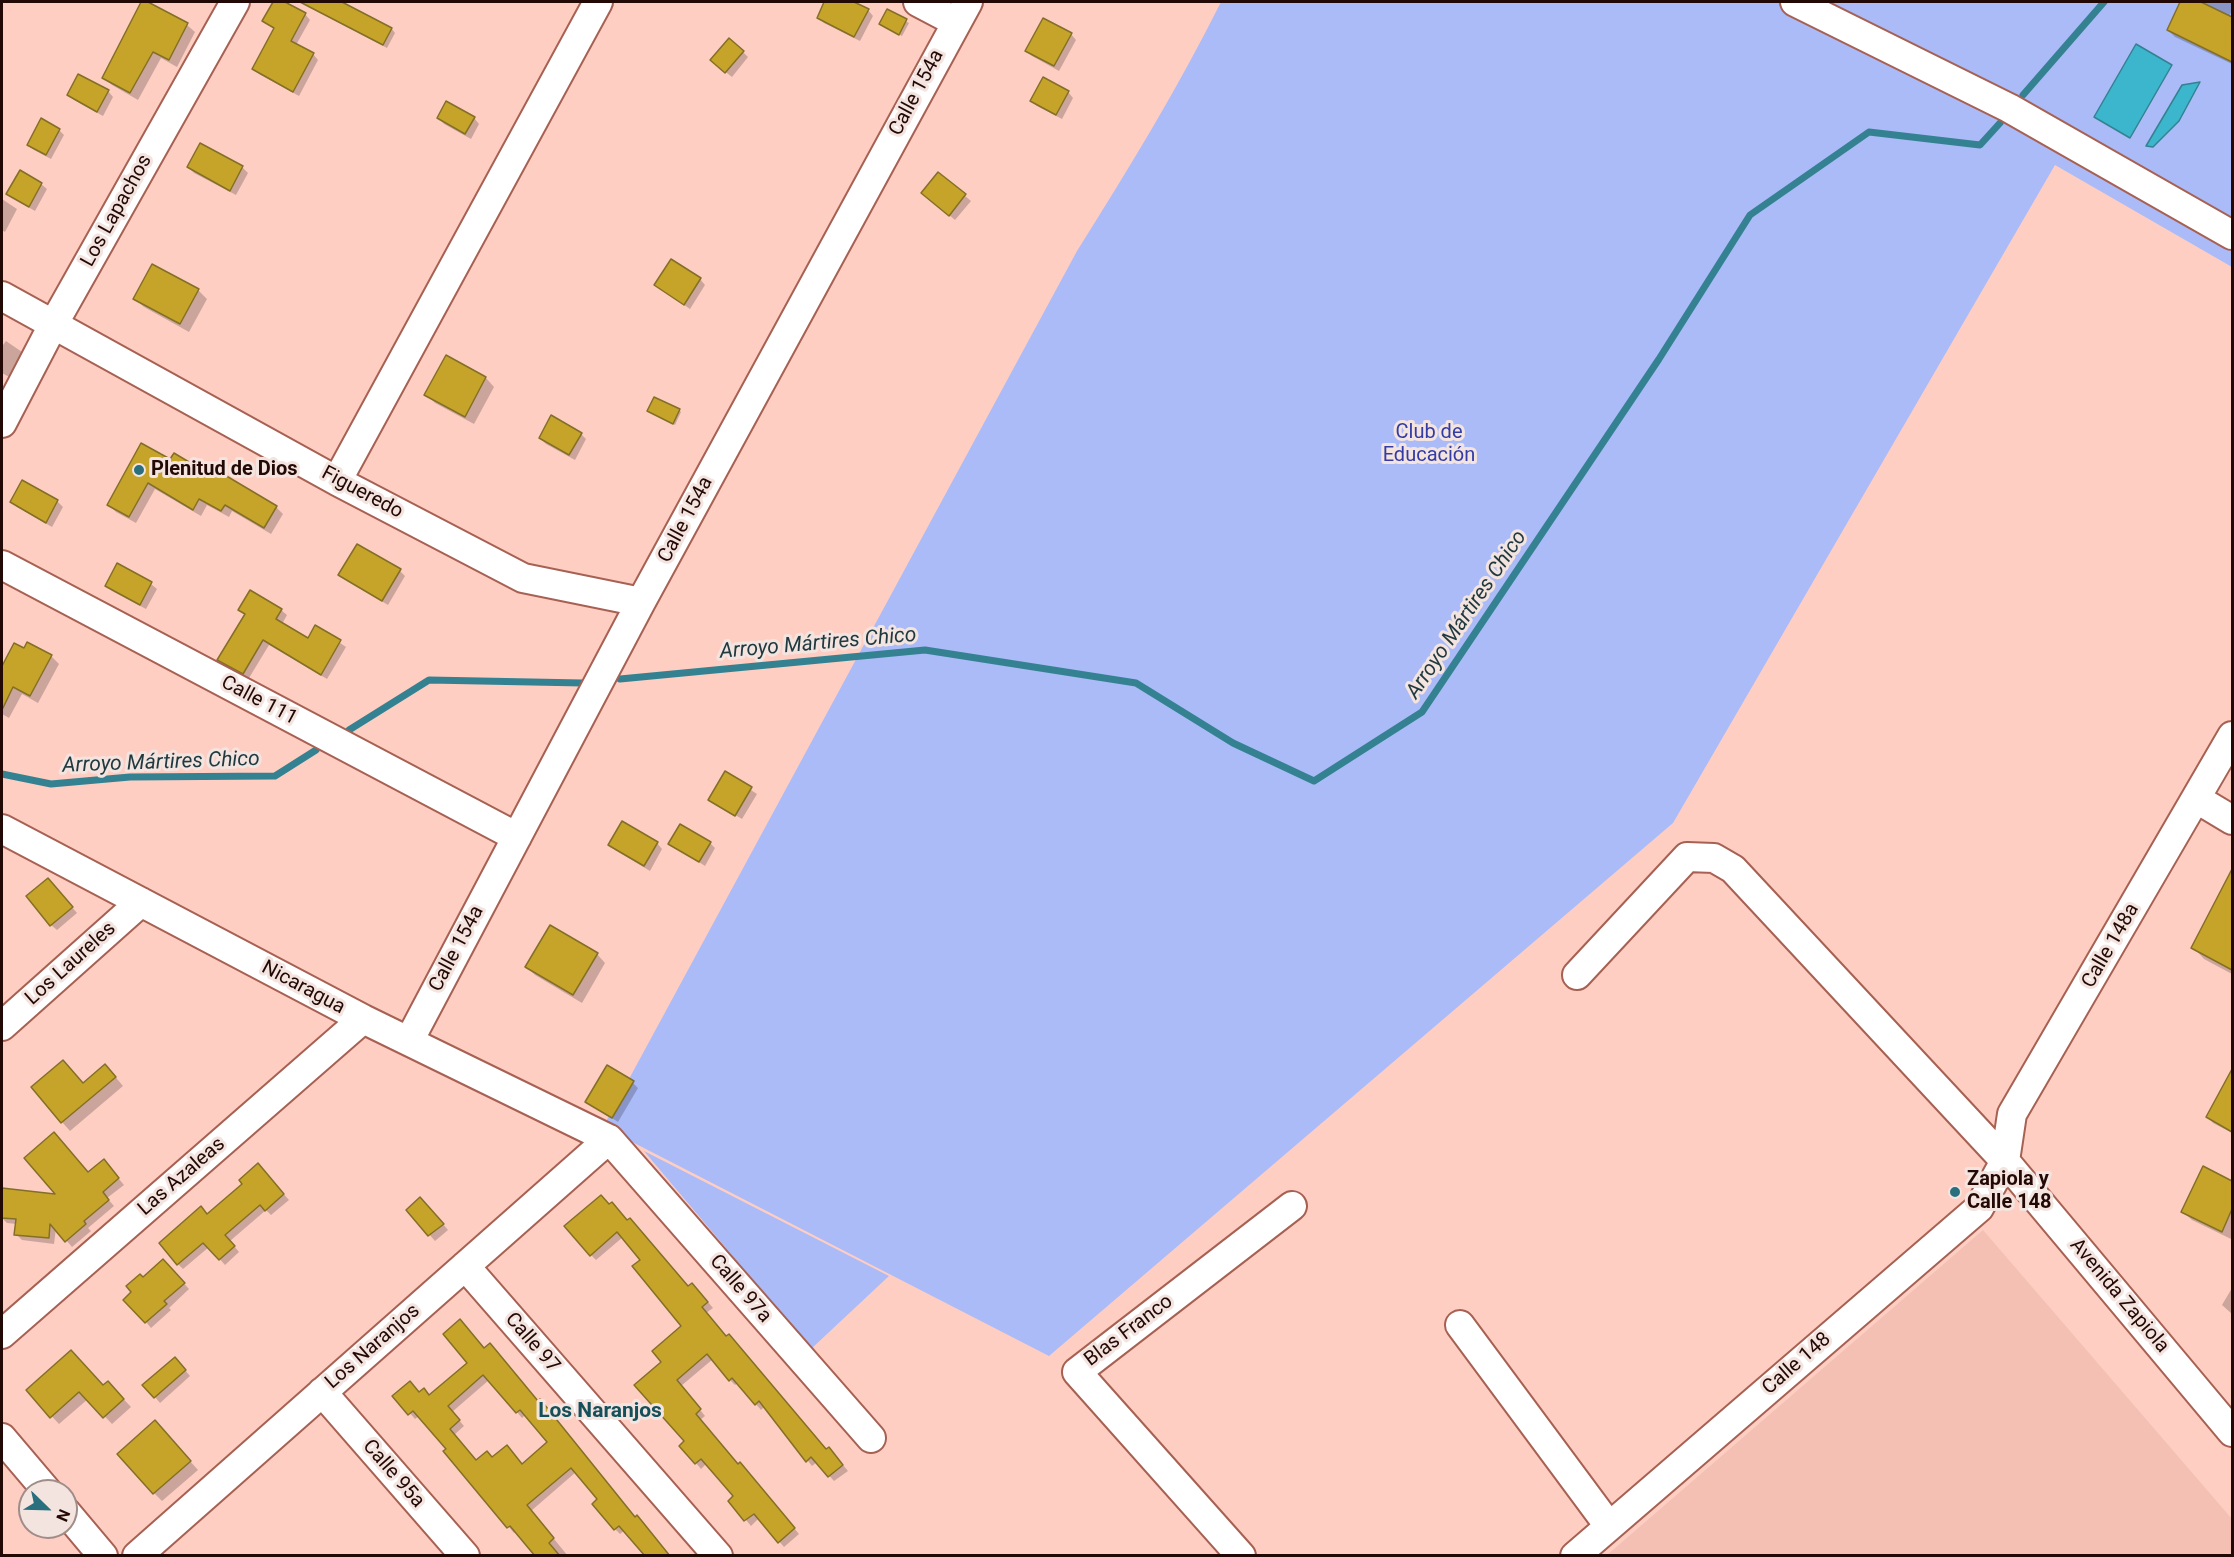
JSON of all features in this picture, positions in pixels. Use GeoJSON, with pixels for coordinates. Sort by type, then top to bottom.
{"type":"FeatureCollection","features":[{"type":"Feature","properties":{"kind":"street","name":"Los Lapachos"},"geometry":{"type":"LineString","coordinates":[[2,423],[53,325],[235,2]]}},
{"type":"Feature","properties":{"kind":"street"},"geometry":{"type":"LineString","coordinates":[[337,481],[598,2]]}},
{"type":"Feature","properties":{"kind":"street"},"geometry":{"type":"LineString","coordinates":[[918,2],[962,12]]}},
{"type":"Feature","properties":{"kind":"street"},"geometry":{"type":"LineString","coordinates":[[1795,2],[2009,108],[2232,235]]}},
{"type":"Feature","properties":{"kind":"street","name":"Calle 154a"},"geometry":{"type":"LineString","coordinates":[[409,1041],[641,602],[962,12]]}},
{"type":"Feature","properties":{"kind":"street","name":"Figueredo"},"geometry":{"type":"LineString","coordinates":[[2,296],[337,481],[523,578],[641,602]]}},
{"type":"Feature","properties":{"kind":"street","name":"Calle 111"},"geometry":{"type":"LineString","coordinates":[[2,565],[517,837]]}},
{"type":"Feature","properties":{"kind":"street","name":"Calle 148a"},"geometry":{"type":"LineString","coordinates":[[2005,1161],[2012,1114],[2232,736]]}},
{"type":"Feature","properties":{"kind":"street"},"geometry":{"type":"LineString","coordinates":[[2197,799],[2232,820]]}},
{"type":"Feature","properties":{"kind":"street","name":"Nicaragua"},"geometry":{"type":"LineString","coordinates":[[2,829],[363,1019],[609,1139]]}},
{"type":"Feature","properties":{"kind":"street","name":"Avenida Zapiola"},"geometry":{"type":"LineString","coordinates":[[1577,975],[1687,857],[1714,858],[1733,868],[2005,1161],[2232,1432]]}},
{"type":"Feature","properties":{"kind":"street","name":"Los Laureles"},"geometry":{"type":"LineString","coordinates":[[2,1026],[141,902]]}},
{"type":"Feature","properties":{"kind":"street","name":"Las Azaleas"},"geometry":{"type":"LineString","coordinates":[[2,1334],[363,1019]]}},
{"type":"Feature","properties":{"kind":"street","name":"Los Naranjos"},"geometry":{"type":"LineString","coordinates":[[137,1556],[609,1139]]}},
{"type":"Feature","properties":{"kind":"street","name":"Calle 97a"},"geometry":{"type":"LineString","coordinates":[[609,1139],[871,1438]]}},
{"type":"Feature","properties":{"kind":"street","name":"Calle 148"},"geometry":{"type":"LineString","coordinates":[[1575,1556],[1979,1208],[2005,1161]]}},
{"type":"Feature","properties":{"kind":"street","name":"Blas Franco"},"geometry":{"type":"LineString","coordinates":[[1241,1556],[1077,1372],[1292,1206]]}},
{"type":"Feature","properties":{"kind":"street","name":"Calle 97"},"geometry":{"type":"LineString","coordinates":[[465,1266],[718,1556]]}},
{"type":"Feature","properties":{"kind":"street"},"geometry":{"type":"LineString","coordinates":[[1460,1325],[1609,1526]]}},
{"type":"Feature","properties":{"kind":"street","name":"Calle 95a"},"geometry":{"type":"LineString","coordinates":[[322,1392],[465,1556]]}},
{"type":"Feature","properties":{"kind":"street"},"geometry":{"type":"LineString","coordinates":[[2,1438],[37,1479]]}},
{"type":"Feature","properties":{"kind":"street"},"geometry":{"type":"LineString","coordinates":[[78,1532],[90,1551]]}},
{"type":"Feature","properties":{"kind":"shaded area"},"geometry":{"type":"Polygon","coordinates":[[[2136,44],[2172,65],[2130,138],[2094,117],[2136,44]]]}},
{"type":"Feature","properties":{"kind":"shaded area"},"geometry":{"type":"Polygon","coordinates":[[[2200,82],[2179,121],[2153,147],[2146,146],[2182,85],[2200,82]]]}},
{"type":"Feature","properties":{"kind":"shaded area"},"geometry":{"type":"Polygon","coordinates":[[[1983,1230],[2232,1519],[2232,1555],[1607,1555],[1983,1230]]]}},
{"type":"Feature","properties":{"kind":"green space","name":"Club de Educación"},"geometry":{"type":"Polygon","coordinates":[[[1221,2],[2232,2],[2232,267],[2055,165],[1673,823],[1049,1356],[603,1127],[1077,251],[1188,66],[1221,2]]]}},
{"type":"Feature","properties":{"kind":"green space"},"geometry":{"type":"Polygon","coordinates":[[[644,1151],[889,1276],[811,1349],[644,1151]]]}},
{"type":"Feature","properties":{"kind":"building"},"geometry":{"type":"Polygon","coordinates":[[[141,2],[148,2],[188,23],[169,60],[153,52],[130,93],[102,78],[141,2]]]}},
{"type":"Feature","properties":{"kind":"building"},"geometry":{"type":"Polygon","coordinates":[[[273,2],[285,2],[306,13],[291,41],[314,53],[293,92],[252,69],[274,28],[262,21],[273,2]]]}},
{"type":"Feature","properties":{"kind":"building"},"geometry":{"type":"Polygon","coordinates":[[[300,2],[342,2],[392,28],[383,45],[300,2]]]}},
{"type":"Feature","properties":{"kind":"building"},"geometry":{"type":"Polygon","coordinates":[[[824,2],[854,2],[869,9],[854,37],[817,18],[824,2]]]}},
{"type":"Feature","properties":{"kind":"building"},"geometry":{"type":"Polygon","coordinates":[[[2180,2],[2201,2],[2232,17],[2232,62],[2167,30],[2180,2]]]}},
{"type":"Feature","properties":{"kind":"building"},"geometry":{"type":"Polygon","coordinates":[[[887,9],[907,19],[899,35],[879,24],[887,9]]]}},
{"type":"Feature","properties":{"kind":"building"},"geometry":{"type":"Polygon","coordinates":[[[1043,18],[1072,33],[1054,66],[1025,51],[1043,18]]]}},
{"type":"Feature","properties":{"kind":"building"},"geometry":{"type":"Polygon","coordinates":[[[729,38],[744,51],[725,73],[710,60],[729,38]]]}},
{"type":"Feature","properties":{"kind":"building"},"geometry":{"type":"Polygon","coordinates":[[[78,74],[109,90],[97,112],[67,95],[78,74]]]}},
{"type":"Feature","properties":{"kind":"building"},"geometry":{"type":"Polygon","coordinates":[[[1043,77],[1069,91],[1056,115],[1030,101],[1043,77]]]}},
{"type":"Feature","properties":{"kind":"building"},"geometry":{"type":"Polygon","coordinates":[[[446,101],[475,117],[465,134],[437,118],[446,101]]]}},
{"type":"Feature","properties":{"kind":"building"},"geometry":{"type":"Polygon","coordinates":[[[41,118],[60,129],[46,155],[27,145],[41,118]]]}},
{"type":"Feature","properties":{"kind":"building"},"geometry":{"type":"Polygon","coordinates":[[[200,143],[243,166],[230,191],[187,167],[200,143]]]}},
{"type":"Feature","properties":{"kind":"building"},"geometry":{"type":"Polygon","coordinates":[[[20,170],[42,183],[29,207],[6,194],[20,170]]]}},
{"type":"Feature","properties":{"kind":"building"},"geometry":{"type":"Polygon","coordinates":[[[938,172],[966,194],[949,216],[921,193],[938,172]]]}},
{"type":"Feature","properties":{"kind":"building"},"geometry":{"type":"Polygon","coordinates":[[[671,259],[701,278],[684,305],[654,285],[671,259]]]}},
{"type":"Feature","properties":{"kind":"building"},"geometry":{"type":"Polygon","coordinates":[[[152,264],[199,289],[180,324],[133,299],[152,264]]]}},
{"type":"Feature","properties":{"kind":"building"},"geometry":{"type":"Polygon","coordinates":[[[446,355],[486,377],[465,417],[424,395],[446,355]]]}},
{"type":"Feature","properties":{"kind":"building"},"geometry":{"type":"Polygon","coordinates":[[[654,397],[680,409],[673,424],[647,411],[654,397]]]}},
{"type":"Feature","properties":{"kind":"building"},"geometry":{"type":"Polygon","coordinates":[[[551,415],[582,433],[569,455],[539,438],[551,415]]]}},
{"type":"Feature","properties":{"kind":"building"},"geometry":{"type":"Polygon","coordinates":[[[141,443],[170,459],[174,453],[204,471],[208,465],[277,506],[264,528],[225,505],[221,511],[199,499],[193,510],[148,483],[129,517],[107,505],[141,443]]]}},
{"type":"Feature","properties":{"kind":"building"},"geometry":{"type":"Polygon","coordinates":[[[22,480],[58,500],[46,523],[10,502],[22,480]]]}},
{"type":"Feature","properties":{"kind":"building"},"geometry":{"type":"Polygon","coordinates":[[[357,544],[401,569],[382,601],[338,575],[357,544]]]}},
{"type":"Feature","properties":{"kind":"building"},"geometry":{"type":"Polygon","coordinates":[[[117,563],[152,582],[140,605],[105,586],[117,563]]]}},
{"type":"Feature","properties":{"kind":"building"},"geometry":{"type":"Polygon","coordinates":[[[250,590],[282,609],[276,619],[308,638],[315,625],[341,640],[321,675],[263,640],[243,674],[217,660],[245,614],[238,610],[250,590]]]}},
{"type":"Feature","properties":{"kind":"building"},"geometry":{"type":"Polygon","coordinates":[[[27,642],[52,655],[30,696],[13,687],[2,710],[2,666],[14,643],[24,648],[27,642]]]}},
{"type":"Feature","properties":{"kind":"building"},"geometry":{"type":"Polygon","coordinates":[[[725,771],[752,787],[735,816],[708,800],[725,771]]]}},
{"type":"Feature","properties":{"kind":"building"},"geometry":{"type":"Polygon","coordinates":[[[622,821],[658,842],[644,866],[608,845],[622,821]]]}},
{"type":"Feature","properties":{"kind":"building"},"geometry":{"type":"Polygon","coordinates":[[[680,824],[711,842],[699,862],[668,844],[680,824]]]}},
{"type":"Feature","properties":{"kind":"building"},"geometry":{"type":"Polygon","coordinates":[[[2232,869],[2232,970],[2191,948],[2232,869]]]}},
{"type":"Feature","properties":{"kind":"building"},"geometry":{"type":"Polygon","coordinates":[[[48,878],[73,907],[50,926],[26,896],[48,878]]]}},
{"type":"Feature","properties":{"kind":"building"},"geometry":{"type":"Polygon","coordinates":[[[550,925],[598,953],[573,995],[525,967],[550,925]]]}},
{"type":"Feature","properties":{"kind":"building"},"geometry":{"type":"Polygon","coordinates":[[[63,1060],[83,1083],[105,1064],[116,1077],[61,1123],[31,1087],[63,1060]]]}},
{"type":"Feature","properties":{"kind":"building"},"geometry":{"type":"Polygon","coordinates":[[[607,1065],[634,1081],[612,1118],[585,1102],[607,1065]]]}},
{"type":"Feature","properties":{"kind":"building"},"geometry":{"type":"Polygon","coordinates":[[[2232,1069],[2232,1132],[2206,1117],[2232,1069]]]}},
{"type":"Feature","properties":{"kind":"building"},"geometry":{"type":"Polygon","coordinates":[[[54,1132],[88,1172],[104,1159],[119,1178],[103,1192],[109,1200],[84,1221],[86,1224],[65,1242],[50,1224],[49,1238],[14,1235],[16,1219],[2,1218],[2,1188],[55,1194],[24,1158],[54,1132]]]}},
{"type":"Feature","properties":{"kind":"building"},"geometry":{"type":"Polygon","coordinates":[[[258,1163],[284,1194],[265,1211],[260,1205],[225,1235],[235,1246],[219,1260],[203,1243],[177,1265],[159,1243],[201,1206],[207,1214],[242,1184],[239,1180],[258,1163]]]}},
{"type":"Feature","properties":{"kind":"building"},"geometry":{"type":"Polygon","coordinates":[[[2203,1166],[2232,1181],[2232,1209],[2222,1232],[2181,1212],[2203,1166]]]}},
{"type":"Feature","properties":{"kind":"building"},"geometry":{"type":"Polygon","coordinates":[[[601,1195],[609,1204],[612,1202],[627,1220],[630,1218],[688,1286],[692,1283],[708,1302],[702,1307],[726,1336],[729,1334],[826,1449],[829,1447],[843,1465],[828,1477],[811,1457],[806,1462],[759,1401],[755,1405],[732,1378],[729,1381],[707,1354],[677,1380],[701,1409],[696,1414],[795,1528],[778,1543],[754,1514],[744,1521],[728,1501],[733,1496],[701,1459],[695,1464],[679,1446],[684,1441],[634,1385],[661,1362],[652,1351],[681,1326],[632,1266],[640,1260],[617,1232],[590,1256],[564,1226],[601,1195]]]}},
{"type":"Feature","properties":{"kind":"building"},"geometry":{"type":"Polygon","coordinates":[[[420,1197],[444,1224],[428,1236],[406,1210],[420,1197]]]}},
{"type":"Feature","properties":{"kind":"building"},"geometry":{"type":"Polygon","coordinates":[[[163,1259],[185,1283],[164,1301],[167,1304],[145,1323],[123,1300],[131,1292],[126,1286],[140,1274],[143,1277],[163,1259]]]}},
{"type":"Feature","properties":{"kind":"building"},"geometry":{"type":"Polygon","coordinates":[[[460,1319],[484,1348],[490,1343],[538,1401],[540,1399],[635,1517],[637,1515],[670,1556],[645,1556],[619,1526],[614,1530],[592,1504],[597,1499],[571,1468],[527,1505],[554,1538],[549,1543],[560,1556],[535,1556],[510,1526],[507,1528],[443,1451],[446,1449],[413,1411],[408,1415],[392,1396],[410,1381],[419,1392],[424,1388],[429,1395],[467,1363],[443,1334],[460,1319]],[[483,1375],[448,1406],[460,1420],[450,1429],[476,1460],[487,1451],[492,1457],[507,1445],[522,1464],[547,1442],[520,1410],[516,1413],[483,1375]]]}},
{"type":"Feature","properties":{"kind":"building"},"geometry":{"type":"Polygon","coordinates":[[[71,1350],[103,1385],[108,1381],[124,1399],[103,1418],[79,1392],[50,1418],[26,1390],[71,1350]]]}},
{"type":"Feature","properties":{"kind":"building"},"geometry":{"type":"Polygon","coordinates":[[[175,1357],[186,1370],[154,1398],[142,1385],[175,1357]]]}},
{"type":"Feature","properties":{"kind":"building"},"geometry":{"type":"Polygon","coordinates":[[[155,1420],[191,1461],[153,1494],[117,1454],[155,1420]]]}},
{"type":"Feature","properties":{"kind":"waterway","name":"Arroyo Mártires Chico"},"geometry":{"type":"LineString","coordinates":[[2023,95],[2104,2]]}},
{"type":"Feature","properties":{"kind":"waterway","name":"Arroyo Mártires Chico"},"geometry":{"type":"LineString","coordinates":[[620,679],[925,650],[1136,683],[1233,743],[1314,781],[1422,712],[1659,359],[1750,215],[1869,132],[1980,145],[2000,123]]}},
{"type":"Feature","properties":{"kind":"waterway","name":"Arroyo Mártires Chico"},"geometry":{"type":"LineString","coordinates":[[349,730],[429,680],[583,683]]}},
{"type":"Feature","properties":{"kind":"waterway","name":"Arroyo Mártires Chico"},"geometry":{"type":"LineString","coordinates":[[2,774],[51,784],[130,777],[275,776],[316,750]]}},
{"type":"Feature","properties":{"kind":"place","name":"Plenitud de Dios"},"geometry":{"type":"Point","coordinates":[139,470]}},
{"type":"Feature","properties":{"kind":"place","name":"Zapiola y Calle 148"},"geometry":{"type":"Point","coordinates":[1955,1192]}},
{"type":"Feature","properties":{"kind":"district","name":"Los Naranjos"},"geometry":{"type":"Point","coordinates":[600,1412]}}]}
